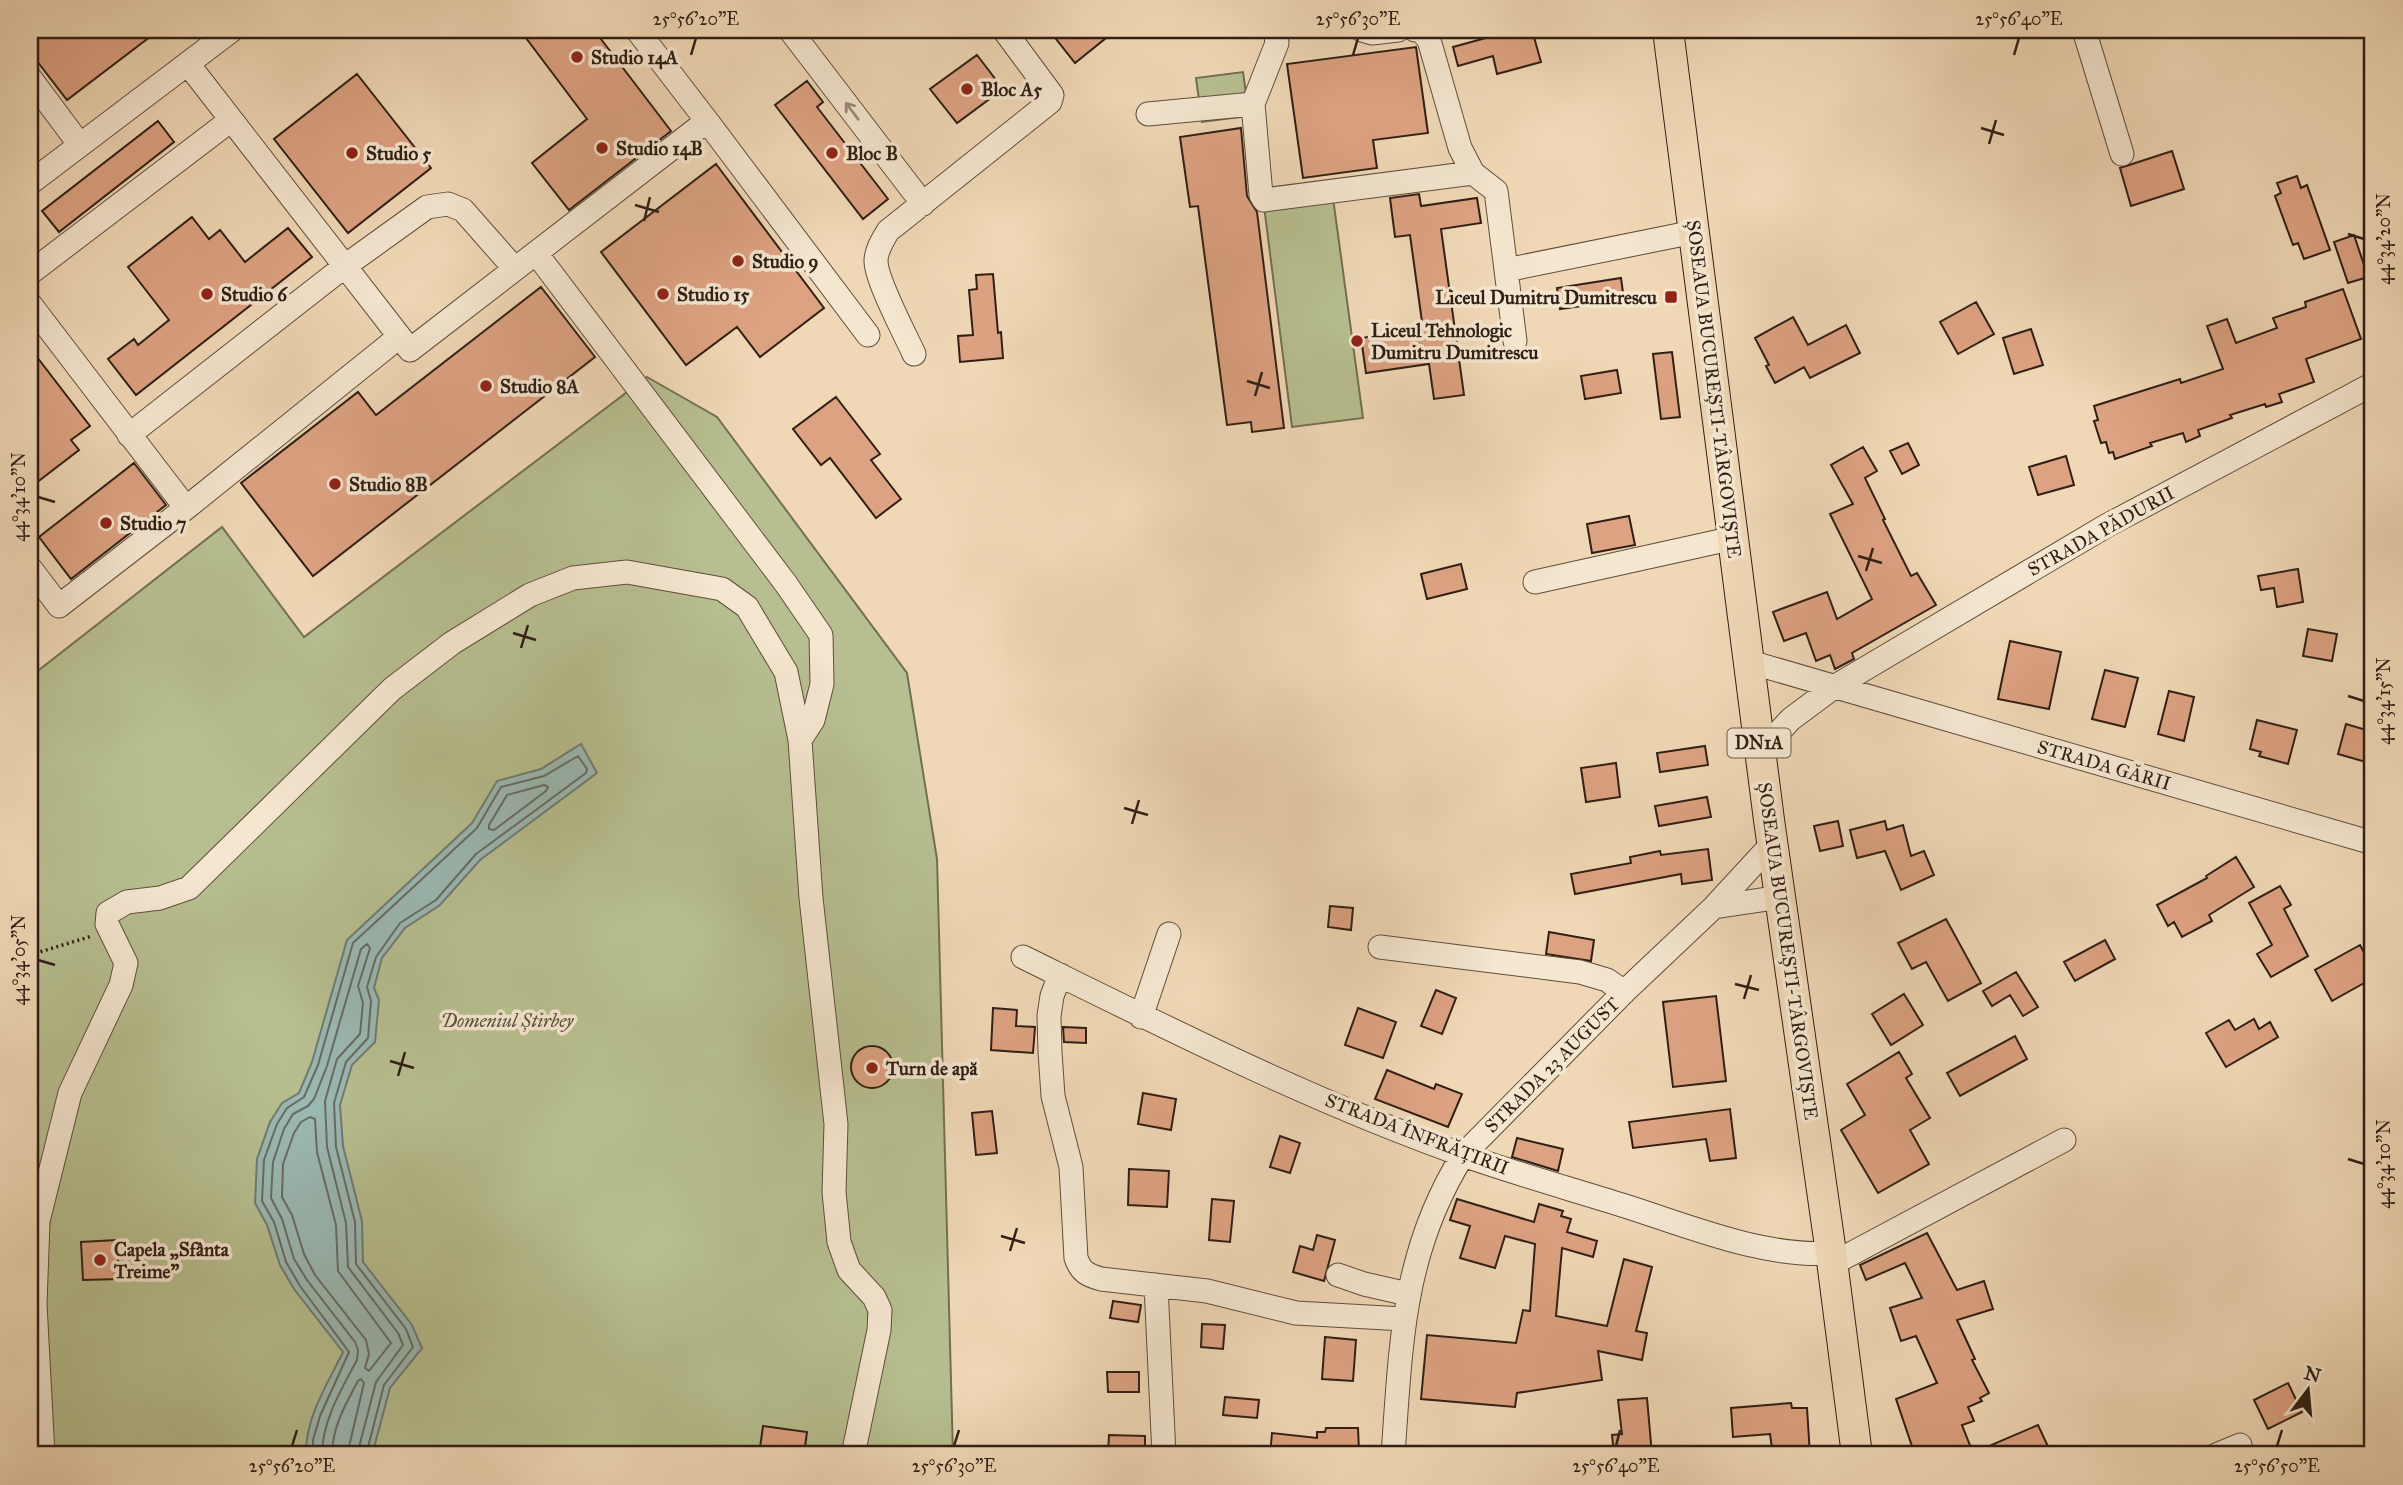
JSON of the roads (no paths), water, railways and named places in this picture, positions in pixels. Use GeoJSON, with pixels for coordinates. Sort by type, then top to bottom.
{"type":"FeatureCollection","features":[{"type":"Feature","properties":{"kind":"main road","name":"ȘOSEAUA BUCUREȘTI-TÂRGOVIȘTE"},"geometry":{"type":"LineString","coordinates":[[1668,30],[1760,752],[1857,1455]]}},
{"type":"Feature","properties":{"kind":"street"},"geometry":{"type":"LineString","coordinates":[[30,183],[232,30]]}},
{"type":"Feature","properties":{"kind":"street"},"geometry":{"type":"LineString","coordinates":[[637,30],[868,335]]}},
{"type":"Feature","properties":{"kind":"street"},"geometry":{"type":"LineString","coordinates":[[790,30],[923,204]]}},
{"type":"Feature","properties":{"kind":"street"},"geometry":{"type":"LineString","coordinates":[[914,354],[879,275],[876,261],[880,245],[888,231],[1050,102],[1052,95],[1004,30]]}},
{"type":"Feature","properties":{"kind":"street"},"geometry":{"type":"LineString","coordinates":[[1275,30],[1277,43],[1252,104],[1261,195],[1264,200],[1473,173]]}},
{"type":"Feature","properties":{"kind":"street"},"geometry":{"type":"LineString","coordinates":[[1362,30],[1371,33],[1398,30]]}},
{"type":"Feature","properties":{"kind":"street"},"geometry":{"type":"LineString","coordinates":[[1415,30],[1421,31],[1429,40],[1460,148],[1473,173],[1496,191],[1515,341]]}},
{"type":"Feature","properties":{"kind":"street"},"geometry":{"type":"LineString","coordinates":[[2084,30],[2122,154]]}},
{"type":"Feature","properties":{"kind":"street"},"geometry":{"type":"LineString","coordinates":[[188,64],[410,350],[707,121]]}},
{"type":"Feature","properties":{"kind":"street"},"geometry":{"type":"LineString","coordinates":[[30,78],[80,145]]}},
{"type":"Feature","properties":{"kind":"street"},"geometry":{"type":"LineString","coordinates":[[1148,114],[1252,104]]}},
{"type":"Feature","properties":{"kind":"street"},"geometry":{"type":"LineString","coordinates":[[30,273],[231,120]]}},
{"type":"Feature","properties":{"kind":"street"},"geometry":{"type":"LineString","coordinates":[[129,435],[345,266],[427,207],[448,204],[463,210],[515,269]]}},
{"type":"Feature","properties":{"kind":"street"},"geometry":{"type":"LineString","coordinates":[[1506,270],[1694,232]]}},
{"type":"Feature","properties":{"kind":"street"},"geometry":{"type":"LineString","coordinates":[[536,253],[821,635],[822,684],[813,720],[800,740]]}},
{"type":"Feature","properties":{"kind":"street"},"geometry":{"type":"LineString","coordinates":[[30,304],[186,508]]}},
{"type":"Feature","properties":{"kind":"street"},"geometry":{"type":"LineString","coordinates":[[30,568],[59,606],[400,337]]}},
{"type":"Feature","properties":{"kind":"street","name":"STRADA PĂDURII"},"geometry":{"type":"LineString","coordinates":[[1760,752],[1791,719],[1834,687],[2106,526],[2373,384]]}},
{"type":"Feature","properties":{"kind":"street"},"geometry":{"type":"LineString","coordinates":[[1535,582],[1734,538]]}},
{"type":"Feature","properties":{"kind":"street"},"geometry":{"type":"LineString","coordinates":[[43,1455],[35,1304],[38,1221],[71,1093],[121,985],[126,963],[107,924],[108,912],[127,902],[160,898],[189,888],[393,689],[452,643],[530,595],[573,578],[627,572],[722,589],[747,607],[786,672],[800,740],[811,898],[836,1124],[834,1192],[839,1242],[849,1270],[874,1297],[880,1310],[879,1330],[853,1455]]}},
{"type":"Feature","properties":{"kind":"street","name":"STRADA GĂRII"},"geometry":{"type":"LineString","coordinates":[[1750,662],[2373,843]]}},
{"type":"Feature","properties":{"kind":"street","name":"STRADA 23 AUGUST"},"geometry":{"type":"LineString","coordinates":[[1393,1455],[1408,1294],[1417,1254],[1451,1173],[1463,1155],[1624,992],[1714,907],[1773,843]]}},
{"type":"Feature","properties":{"kind":"street"},"geometry":{"type":"LineString","coordinates":[[1714,907],[1780,898]]}},
{"type":"Feature","properties":{"kind":"street"},"geometry":{"type":"LineString","coordinates":[[1142,1017],[1169,934]]}},
{"type":"Feature","properties":{"kind":"street"},"geometry":{"type":"LineString","coordinates":[[1380,947],[1580,972],[1607,980],[1624,992]]}},
{"type":"Feature","properties":{"kind":"street","name":"STRADA ÎNFRĂȚIRII"},"geometry":{"type":"LineString","coordinates":[[1023,957],[1264,1074],[1463,1155],[1710,1233],[1787,1253],[1832,1259],[2064,1140]]}},
{"type":"Feature","properties":{"kind":"street"},"geometry":{"type":"LineString","coordinates":[[1060,975],[1052,996],[1049,1016],[1053,1096],[1071,1167],[1076,1258],[1087,1276],[1207,1291],[1296,1313],[1404,1319]]}},
{"type":"Feature","properties":{"kind":"street"},"geometry":{"type":"LineString","coordinates":[[1338,1275],[1408,1294]]}},
{"type":"Feature","properties":{"kind":"street"},"geometry":{"type":"LineString","coordinates":[[1156,1285],[1164,1455]]}},
{"type":"Feature","properties":{"kind":"street"},"geometry":{"type":"LineString","coordinates":[[2216,1455],[2240,1445]]}},
{"type":"Feature","properties":{"kind":"water"},"geometry":{"type":"Polygon","coordinates":[[[581,744],[597,773],[480,860],[440,905],[405,928],[382,958],[374,988],[379,1000],[375,1042],[352,1065],[340,1105],[343,1146],[362,1221],[363,1262],[412,1325],[422,1348],[390,1388],[372,1455],[306,1455],[313,1415],[343,1352],[294,1289],[280,1265],[267,1225],[255,1203],[257,1159],[270,1122],[282,1103],[299,1093],[312,1062],[347,940],[472,823],[497,781],[541,769],[581,744]]]}},
{"type":"Feature","properties":{"kind":"place","name":"Studio 14A"},"geometry":{"type":"Point","coordinates":[577,57]}},
{"type":"Feature","properties":{"kind":"place","name":"Bloc A5"},"geometry":{"type":"Point","coordinates":[967,89]}},
{"type":"Feature","properties":{"kind":"place","name":"Studio 14B"},"geometry":{"type":"Point","coordinates":[602,148]}},
{"type":"Feature","properties":{"kind":"place","name":"Studio 5"},"geometry":{"type":"Point","coordinates":[352,153]}},
{"type":"Feature","properties":{"kind":"place","name":"Bloc B"},"geometry":{"type":"Point","coordinates":[832,153]}},
{"type":"Feature","properties":{"kind":"place","name":"Studio 9"},"geometry":{"type":"Point","coordinates":[738,261]}},
{"type":"Feature","properties":{"kind":"place","name":"Studio 6"},"geometry":{"type":"Point","coordinates":[207,294]}},
{"type":"Feature","properties":{"kind":"place","name":"Studio 15"},"geometry":{"type":"Point","coordinates":[663,294]}},
{"type":"Feature","properties":{"kind":"place","name":"Liceul Dumitru Dumitrescu"},"geometry":{"type":"Point","coordinates":[1671,297]}},
{"type":"Feature","properties":{"kind":"place","name":"Liceul Tehnologic Dumitru Dumitrescu"},"geometry":{"type":"Point","coordinates":[1357,341]}},
{"type":"Feature","properties":{"kind":"place","name":"Studio 8A"},"geometry":{"type":"Point","coordinates":[486,386]}},
{"type":"Feature","properties":{"kind":"place","name":"Studio 8B"},"geometry":{"type":"Point","coordinates":[335,484]}},
{"type":"Feature","properties":{"kind":"place","name":"Studio 7"},"geometry":{"type":"Point","coordinates":[106,523]}},
{"type":"Feature","properties":{"kind":"place","name":"Turn de apă"},"geometry":{"type":"Point","coordinates":[872,1068]}},
{"type":"Feature","properties":{"kind":"place","name":"Capela „Sfânta Treime\""},"geometry":{"type":"Point","coordinates":[100,1260]}},
{"type":"Feature","properties":{"kind":"park label","name":"Domeniul Știrbey"},"geometry":{"type":"Point","coordinates":[507,1020]}}]}
